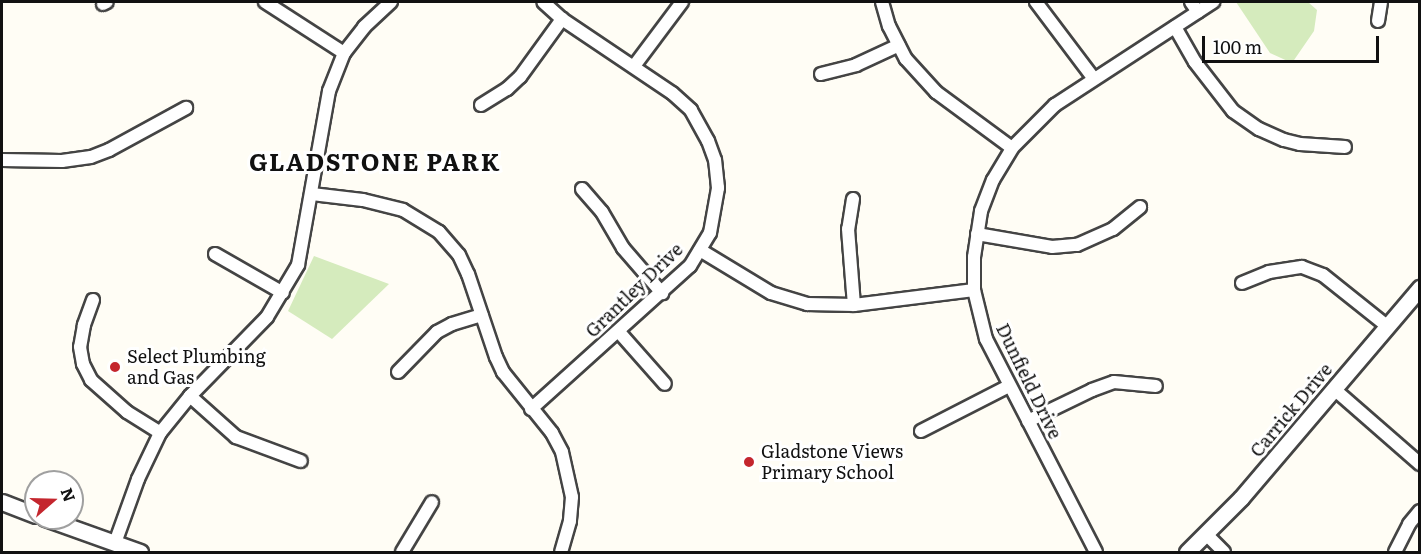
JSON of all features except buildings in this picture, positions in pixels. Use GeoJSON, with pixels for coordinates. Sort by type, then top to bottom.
{"type":"FeatureCollection","features":[{"type":"Feature","properties":{"kind":"street"},"geometry":{"type":"LineString","coordinates":[[265,2],[344,52]]}},
{"type":"Feature","properties":{"kind":"street"},"geometry":{"type":"LineString","coordinates":[[115,543],[138,479],[160,433],[190,396],[267,317],[298,265],[312,194],[322,120],[329,91],[344,52],[364,27],[391,2]]}},
{"type":"Feature","properties":{"kind":"street","name":"Grantley Drive"},"geometry":{"type":"LineString","coordinates":[[531,409],[690,266],[710,232],[718,188],[715,159],[691,110],[634,66],[562,19],[543,2]]}},
{"type":"Feature","properties":{"kind":"street"},"geometry":{"type":"LineString","coordinates":[[634,66],[682,2]]}},
{"type":"Feature","properties":{"kind":"street"},"geometry":{"type":"LineString","coordinates":[[882,2],[889,26],[906,59],[936,92],[1012,148]]}},
{"type":"Feature","properties":{"kind":"street"},"geometry":{"type":"LineString","coordinates":[[1036,2],[1043,7],[1094,79]]}},
{"type":"Feature","properties":{"kind":"street","name":"Dunfield Drive"},"geometry":{"type":"LineString","coordinates":[[1096,552],[986,339],[974,290],[974,257],[981,211],[993,180],[1012,148],[1055,105],[1175,27],[1194,7],[1213,2]]}},
{"type":"Feature","properties":{"kind":"street"},"geometry":{"type":"LineString","coordinates":[[1378,21],[1381,2]]}},
{"type":"Feature","properties":{"kind":"street"},"geometry":{"type":"LineString","coordinates":[[481,105],[507,89],[520,77],[562,19]]}},
{"type":"Feature","properties":{"kind":"street"},"geometry":{"type":"LineString","coordinates":[[1175,27],[1208,81],[1233,111],[1259,129],[1284,140],[1300,144],[1346,147]]}},
{"type":"Feature","properties":{"kind":"street"},"geometry":{"type":"LineString","coordinates":[[821,74],[856,65],[899,45]]}},
{"type":"Feature","properties":{"kind":"street"},"geometry":{"type":"LineString","coordinates":[[2,160],[62,161],[91,157],[109,150],[186,108]]}},
{"type":"Feature","properties":{"kind":"street"},"geometry":{"type":"LineString","coordinates":[[582,189],[602,212],[623,249],[662,292]]}},
{"type":"Feature","properties":{"kind":"street"},"geometry":{"type":"LineString","coordinates":[[312,194],[363,200],[403,210],[428,223],[459,255],[503,372],[552,433],[568,470],[572,497],[570,521],[561,552]]}},
{"type":"Feature","properties":{"kind":"street"},"geometry":{"type":"LineString","coordinates":[[854,199],[848,229],[854,305]]}},
{"type":"Feature","properties":{"kind":"street"},"geometry":{"type":"LineString","coordinates":[[977,234],[1052,247],[1077,245],[1113,229],[1140,207]]}},
{"type":"Feature","properties":{"kind":"street"},"geometry":{"type":"LineString","coordinates":[[700,250],[771,293],[788,300],[830,307],[974,290]]}},
{"type":"Feature","properties":{"kind":"street"},"geometry":{"type":"LineString","coordinates":[[215,254],[283,293]]}},
{"type":"Feature","properties":{"kind":"street"},"geometry":{"type":"LineString","coordinates":[[1242,283],[1269,272],[1302,267],[1323,275],[1387,326]]}},
{"type":"Feature","properties":{"kind":"street","name":"Carrick Drive"},"geometry":{"type":"LineString","coordinates":[[1187,552],[1207,535],[1335,389],[1419,288]]}},
{"type":"Feature","properties":{"kind":"street"},"geometry":{"type":"LineString","coordinates":[[93,300],[84,325],[80,347],[83,364],[91,380],[127,412],[160,433]]}},
{"type":"Feature","properties":{"kind":"street"},"geometry":{"type":"LineString","coordinates":[[398,372],[437,332],[452,324],[482,315]]}},
{"type":"Feature","properties":{"kind":"street"},"geometry":{"type":"LineString","coordinates":[[619,332],[665,384]]}},
{"type":"Feature","properties":{"kind":"street"},"geometry":{"type":"LineString","coordinates":[[1028,421],[1114,382],[1156,386]]}},
{"type":"Feature","properties":{"kind":"street"},"geometry":{"type":"LineString","coordinates":[[921,431],[1009,386]]}},
{"type":"Feature","properties":{"kind":"street"},"geometry":{"type":"LineString","coordinates":[[1335,389],[1419,464]]}},
{"type":"Feature","properties":{"kind":"street"},"geometry":{"type":"LineString","coordinates":[[190,396],[236,437],[301,462]]}},
{"type":"Feature","properties":{"kind":"street"},"geometry":{"type":"LineString","coordinates":[[2,502],[24,510]]}},
{"type":"Feature","properties":{"kind":"street"},"geometry":{"type":"LineString","coordinates":[[402,552],[432,502]]}},
{"type":"Feature","properties":{"kind":"street"},"geometry":{"type":"LineString","coordinates":[[1395,552],[1408,524],[1419,511]]}},
{"type":"Feature","properties":{"kind":"street"},"geometry":{"type":"LineString","coordinates":[[79,530],[140,552]]}},
{"type":"Feature","properties":{"kind":"street"},"geometry":{"type":"LineString","coordinates":[[1207,535],[1224,552]]}},
{"type":"Feature","properties":{"kind":"green space"},"geometry":{"type":"Polygon","coordinates":[[[1236,2],[1308,2],[1317,10],[1314,31],[1292,63],[1270,53],[1236,2]]]}},
{"type":"Feature","properties":{"kind":"green space"},"geometry":{"type":"Polygon","coordinates":[[[314,256],[389,284],[332,339],[288,311],[314,256]]]}},
{"type":"Feature","properties":{"kind":"place","name":"Select Plumbing and Gas"},"geometry":{"type":"Point","coordinates":[115,367]}},
{"type":"Feature","properties":{"kind":"place","name":"Gladstone Views Primary School"},"geometry":{"type":"Point","coordinates":[749,462]}},
{"type":"Feature","properties":{"kind":"district","name":"GLADSTONE PARK"},"geometry":{"type":"Point","coordinates":[375,161]}}]}
